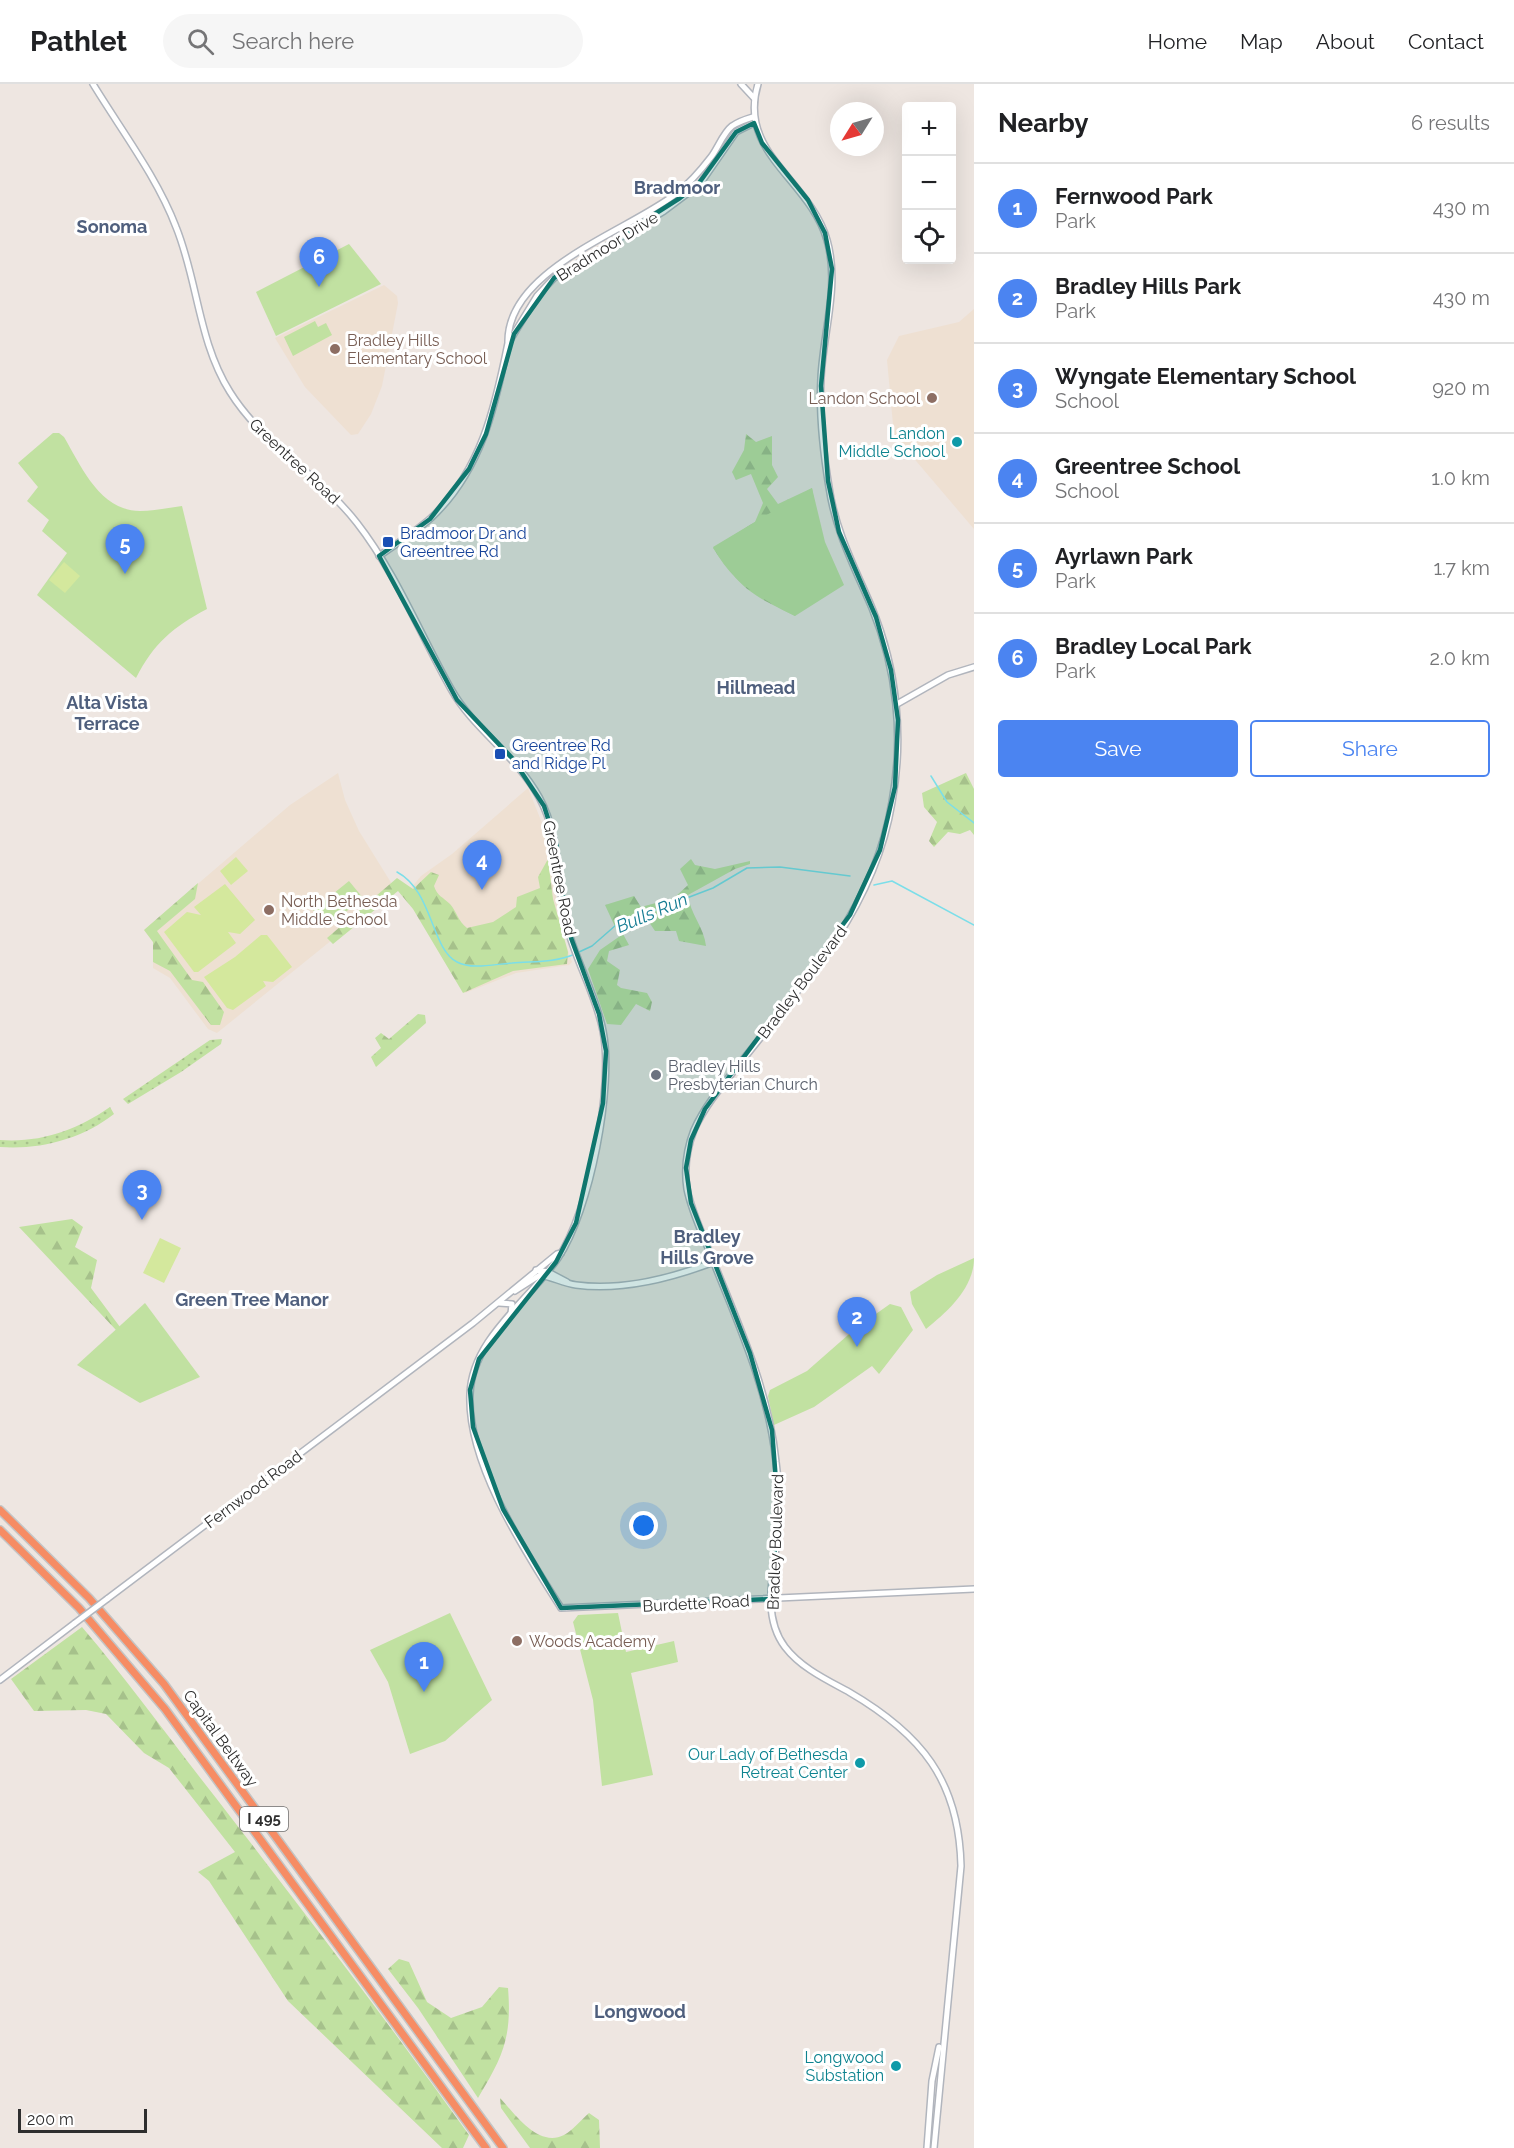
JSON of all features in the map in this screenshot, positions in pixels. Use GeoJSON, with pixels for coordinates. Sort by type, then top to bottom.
{"type":"FeatureCollection","features":[{"type":"Feature","properties":{"kind":"highway","name":"Capital Beltway"},"geometry":{"type":"LineString","coordinates":[[0,1510],[89,1598],[164,1684],[503,2148]]}},
{"type":"Feature","properties":{"kind":"highway","name":"Capital Beltway"},"geometry":{"type":"LineString","coordinates":[[0,1530],[79,1608],[165,1709],[486,2148]]}},
{"type":"Feature","properties":{"kind":"main road","name":"Greentree Road"},"geometry":{"type":"LineString","coordinates":[[93,84],[176,224],[208,345],[230,392],[264,435],[337,500],[359,526],[379,556],[458,700],[512,758],[540,798],[556,843],[565,918],[602,1024],[606,1076],[588,1185],[576,1223],[561,1254],[511,1314],[484,1351],[476,1367],[470,1390],[471,1413],[481,1453],[502,1509],[525,1552],[561,1608]]}},
{"type":"Feature","properties":{"kind":"main road"},"geometry":{"type":"LineString","coordinates":[[741,84],[757,86]]}},
{"type":"Feature","properties":{"kind":"main road"},"geometry":{"type":"LineString","coordinates":[[741,84],[754,98]]}},
{"type":"Feature","properties":{"kind":"main road","name":"Bradley Boulevard"},"geometry":{"type":"LineString","coordinates":[[757,86],[753,120],[766,149],[812,207],[828,242],[831,285],[821,394],[829,489],[839,532],[879,627],[897,704],[897,764],[892,805],[883,843],[865,887],[833,943],[710,1103],[691,1140],[686,1161],[687,1188],[756,1371],[772,1430],[778,1507],[771,1599],[775,1628],[790,1652],[807,1668],[895,1721],[922,1750],[943,1782],[960,1839],[961,1866],[944,2021],[934,2148]]}},
{"type":"Feature","properties":{"kind":"main road"},"geometry":{"type":"LineString","coordinates":[[753,120],[736,132],[702,179],[696,174],[708,161],[730,128],[753,120]]}},
{"type":"Feature","properties":{"kind":"main road","name":"Bradmoor Drive"},"geometry":{"type":"LineString","coordinates":[[379,556],[430,519],[469,469],[491,421],[508,343],[508,332],[517,311],[548,271],[661,204],[696,174]]}},
{"type":"Feature","properties":{"kind":"main road","name":"Bradmoor Drive"},"geometry":{"type":"LineString","coordinates":[[508,343],[537,296],[554,278],[664,211],[700,184],[702,179]]}},
{"type":"Feature","properties":{"kind":"main road"},"geometry":{"type":"LineString","coordinates":[[691,180],[696,185]]}},
{"type":"Feature","properties":{"kind":"main road"},"geometry":{"type":"LineString","coordinates":[[897,704],[942,678],[974,667]]}},
{"type":"Feature","properties":{"kind":"main road","name":"Fernwood Road"},"geometry":{"type":"LineString","coordinates":[[0,1680],[497,1303],[536,1270],[561,1254]]}},
{"type":"Feature","properties":{"kind":"main road"},"geometry":{"type":"LineString","coordinates":[[536,1270],[570,1284],[596,1287],[672,1277],[714,1262]]}},
{"type":"Feature","properties":{"kind":"main road","name":"Fernwood Road"},"geometry":{"type":"LineString","coordinates":[[505,1296],[536,1276],[546,1274]]}},
{"type":"Feature","properties":{"kind":"main road"},"geometry":{"type":"LineString","coordinates":[[497,1303],[508,1302],[513,1306],[511,1314]]}},
{"type":"Feature","properties":{"kind":"main road","name":"Burdette Road"},"geometry":{"type":"LineString","coordinates":[[561,1608],[974,1589]]}},
{"type":"Feature","properties":{"kind":"main road","name":"Bradley Boulevard"},"geometry":{"type":"LineString","coordinates":[[927,2148],[932,2081],[944,2021]]}},
{"type":"Feature","properties":{"kind":"highlighted area"},"geometry":{"type":"Polygon","coordinates":[[[754,123],[762,143],[808,200],[825,233],[832,269],[821,386],[828,481],[839,532],[876,617],[891,670],[898,720],[895,787],[880,850],[850,915],[705,1109],[691,1140],[686,1168],[691,1203],[750,1353],[772,1430],[778,1507],[771,1599],[561,1608],[503,1509],[473,1427],[470,1390],[479,1359],[556,1262],[576,1223],[603,1103],[606,1051],[599,1014],[567,927],[556,843],[544,806],[512,758],[457,700],[379,556],[430,519],[469,469],[486,434],[514,334],[554,278],[680,198],[699,183],[736,132],[754,123]]]}},
{"type":"Feature","properties":{"kind":"shaded area","name":"Bradley Hills Elementary School"},"geometry":{"type":"Polygon","coordinates":[[[384,285],[397,296],[398,303],[382,386],[371,414],[358,434],[351,435],[305,387],[275,338],[384,285]]]}},
{"type":"Feature","properties":{"kind":"shaded area","name":"Landon School"},"geometry":{"type":"Polygon","coordinates":[[[974,309],[974,529],[894,435],[887,360],[899,336],[959,322],[974,309]]]}},
{"type":"Feature","properties":{"kind":"shaded area","name":"North Bethesda Middle School"},"geometry":{"type":"Polygon","coordinates":[[[338,773],[345,800],[359,831],[395,889],[217,1033],[208,1029],[170,978],[153,968],[153,942],[144,930],[290,805],[338,773]]]}},
{"type":"Feature","properties":{"kind":"shaded area"},"geometry":{"type":"Polygon","coordinates":[[[528,788],[548,838],[560,926],[572,962],[569,965],[516,973],[465,993],[407,893],[421,876],[452,854],[528,788]]]}},
{"type":"Feature","properties":{"kind":"green space"},"geometry":{"type":"Polygon","coordinates":[[[349,244],[381,284],[276,336],[256,292],[349,244]]]}},
{"type":"Feature","properties":{"kind":"green space"},"geometry":{"type":"Polygon","coordinates":[[[315,321],[318,327],[326,323],[332,335],[293,356],[284,337],[315,321]]]}},
{"type":"Feature","properties":{"kind":"green space"},"geometry":{"type":"Polygon","coordinates":[[[53,433],[59,433],[64,437],[93,485],[114,504],[140,511],[182,506],[207,609],[184,622],[166,637],[150,655],[136,678],[37,595],[67,553],[42,531],[49,520],[27,501],[38,487],[18,463],[53,433]]]}},
{"type":"Feature","properties":{"kind":"green space"},"geometry":{"type":"Polygon","coordinates":[[[746,434],[756,442],[772,436],[772,465],[778,477],[767,489],[778,504],[812,488],[821,545],[795,616],[748,590],[713,548],[755,522],[763,503],[751,474],[736,480],[732,472],[744,450],[746,434]]]}},
{"type":"Feature","properties":{"kind":"green space"},"geometry":{"type":"Polygon","coordinates":[[[812,488],[825,542],[844,585],[795,616],[770,603],[738,580],[713,547],[812,488]]]}},
{"type":"Feature","properties":{"kind":"green space"},"geometry":{"type":"Polygon","coordinates":[[[64,562],[80,576],[65,593],[49,580],[64,562]]]}},
{"type":"Feature","properties":{"kind":"green space"},"geometry":{"type":"Polygon","coordinates":[[[966,773],[974,789],[974,835],[970,830],[960,834],[948,832],[934,847],[929,841],[937,822],[924,807],[922,793],[966,773]]]}},
{"type":"Feature","properties":{"kind":"green space"},"geometry":{"type":"Polygon","coordinates":[[[236,857],[248,871],[231,885],[220,871],[236,857]]]}},
{"type":"Feature","properties":{"kind":"green space"},"geometry":{"type":"Polygon","coordinates":[[[548,859],[553,899],[568,952],[567,964],[513,971],[463,993],[413,909],[398,891],[333,944],[327,938],[397,878],[413,889],[431,872],[439,875],[434,886],[437,892],[450,904],[467,928],[493,922],[516,907],[517,897],[540,888],[538,877],[548,859]]]}},
{"type":"Feature","properties":{"kind":"green space"},"geometry":{"type":"Polygon","coordinates":[[[691,859],[695,865],[715,869],[750,861],[750,864],[735,869],[688,895],[706,946],[679,941],[676,931],[655,931],[647,919],[617,931],[605,905],[634,896],[641,907],[674,898],[688,885],[680,869],[691,859]]]}},
{"type":"Feature","properties":{"kind":"green space"},"geometry":{"type":"Polygon","coordinates":[[[349,881],[363,898],[327,927],[313,910],[349,881]]]}},
{"type":"Feature","properties":{"kind":"green space"},"geometry":{"type":"Polygon","coordinates":[[[198,883],[195,899],[157,931],[192,980],[203,982],[224,1012],[220,1025],[211,1025],[170,971],[153,962],[153,942],[144,930],[198,883]]]}},
{"type":"Feature","properties":{"kind":"green space"},"geometry":{"type":"Polygon","coordinates":[[[225,884],[255,920],[240,934],[228,932],[236,943],[198,972],[194,972],[164,932],[187,912],[201,915],[194,907],[225,884]]]}},
{"type":"Feature","properties":{"kind":"green space"},"geometry":{"type":"Polygon","coordinates":[[[623,934],[629,945],[609,951],[607,961],[620,970],[617,985],[621,988],[647,993],[652,1002],[650,1011],[636,1004],[621,1025],[607,1024],[588,969],[600,950],[623,934]]]}},
{"type":"Feature","properties":{"kind":"green space"},"geometry":{"type":"Polygon","coordinates":[[[261,935],[267,935],[292,967],[273,982],[263,981],[266,986],[233,1010],[227,1008],[204,977],[235,957],[261,935]]]}},
{"type":"Feature","properties":{"kind":"green space"},"geometry":{"type":"Polygon","coordinates":[[[418,1014],[425,1015],[426,1023],[376,1067],[371,1057],[381,1048],[375,1038],[381,1033],[389,1039],[418,1014]]]}},
{"type":"Feature","properties":{"kind":"green space"},"geometry":{"type":"Polygon","coordinates":[[[222,1039],[221,1044],[181,1072],[128,1104],[123,1099],[210,1040],[222,1039]]]}},
{"type":"Feature","properties":{"kind":"green space"},"geometry":{"type":"Polygon","coordinates":[[[110,1107],[114,1114],[102,1123],[74,1136],[30,1147],[0,1147],[0,1140],[44,1137],[72,1128],[110,1107]]]}},
{"type":"Feature","properties":{"kind":"green space"},"geometry":{"type":"Polygon","coordinates":[[[72,1219],[83,1227],[75,1247],[97,1260],[91,1288],[120,1327],[116,1330],[19,1227],[72,1219]]]}},
{"type":"Feature","properties":{"kind":"green space"},"geometry":{"type":"Polygon","coordinates":[[[160,1238],[181,1248],[164,1283],[143,1273],[160,1238]]]}},
{"type":"Feature","properties":{"kind":"green space"},"geometry":{"type":"Polygon","coordinates":[[[974,1258],[973,1269],[965,1289],[951,1307],[926,1329],[912,1304],[910,1292],[937,1275],[974,1258]]]}},
{"type":"Feature","properties":{"kind":"green space"},"geometry":{"type":"Polygon","coordinates":[[[145,1303],[200,1377],[140,1403],[77,1365],[145,1303]]]}},
{"type":"Feature","properties":{"kind":"green space"},"geometry":{"type":"Polygon","coordinates":[[[890,1304],[901,1307],[913,1330],[879,1374],[872,1366],[814,1407],[774,1425],[768,1396],[770,1390],[807,1371],[856,1328],[890,1304]]]}},
{"type":"Feature","properties":{"kind":"green space"},"geometry":{"type":"Polygon","coordinates":[[[450,1613],[492,1700],[445,1741],[410,1754],[388,1682],[370,1650],[450,1613]]]}},
{"type":"Feature","properties":{"kind":"green space"},"geometry":{"type":"Polygon","coordinates":[[[618,1613],[626,1652],[674,1641],[678,1662],[631,1673],[653,1775],[602,1786],[593,1700],[573,1622],[578,1615],[618,1613]]]}},
{"type":"Feature","properties":{"kind":"green space"},"geometry":{"type":"Polygon","coordinates":[[[82,1627],[280,1881],[438,2092],[469,2135],[463,2148],[442,2148],[288,2001],[209,1881],[198,1872],[235,1852],[169,1768],[144,1753],[106,1714],[86,1710],[34,1711],[11,1679],[82,1627]]]}},
{"type":"Feature","properties":{"kind":"green space"},"geometry":{"type":"Polygon","coordinates":[[[399,1959],[409,1962],[427,2002],[451,2018],[482,2007],[499,1987],[508,1988],[509,2020],[504,2046],[478,2098],[418,2008],[388,1969],[399,1959]]]}},
{"type":"Feature","properties":{"kind":"green space"},"geometry":{"type":"Polygon","coordinates":[[[500,2098],[528,2127],[545,2137],[554,2138],[564,2135],[589,2113],[599,2120],[600,2148],[530,2148],[501,2108],[500,2098]]]}},
{"type":"Feature","properties":{"kind":"waterway"},"geometry":{"type":"LineString","coordinates":[[931,776],[947,802],[974,823]]}},
{"type":"Feature","properties":{"kind":"waterway","name":"Bulls Run"},"geometry":{"type":"LineString","coordinates":[[579,952],[592,946],[616,925],[713,888],[747,868],[780,867],[850,876]]}},
{"type":"Feature","properties":{"kind":"waterway","name":"Bulls Run"},"geometry":{"type":"LineString","coordinates":[[397,872],[418,892],[442,945],[448,955],[457,962],[470,966],[484,966],[552,960],[575,954]]}},
{"type":"Feature","properties":{"kind":"waterway","name":"Bulls Run"},"geometry":{"type":"LineString","coordinates":[[874,885],[892,881],[974,925]]}},
{"type":"Feature","properties":{"kind":"place","name":"Bradley Local Park"},"geometry":{"type":"Point","coordinates":[319,287]}},
{"type":"Feature","properties":{"kind":"place","name":"Bradley Hills Elementary School"},"geometry":{"type":"Point","coordinates":[335,349]}},
{"type":"Feature","properties":{"kind":"place","name":"Landon School"},"geometry":{"type":"Point","coordinates":[932,398]}},
{"type":"Feature","properties":{"kind":"place","name":"Landon Middle School"},"geometry":{"type":"Point","coordinates":[957,442]}},
{"type":"Feature","properties":{"kind":"place","name":"Bradmoor Dr and Greentree Rd"},"geometry":{"type":"Point","coordinates":[388,542]}},
{"type":"Feature","properties":{"kind":"place","name":"Ayrlawn Park"},"geometry":{"type":"Point","coordinates":[125,574]}},
{"type":"Feature","properties":{"kind":"place","name":"Greentree Rd and Ridge Pl"},"geometry":{"type":"Point","coordinates":[500,754]}},
{"type":"Feature","properties":{"kind":"place","name":"Greentree School"},"geometry":{"type":"Point","coordinates":[482,890]}},
{"type":"Feature","properties":{"kind":"place","name":"North Bethesda Middle School"},"geometry":{"type":"Point","coordinates":[269,910]}},
{"type":"Feature","properties":{"kind":"place","name":"Bradley Hills Presbyterian Church"},"geometry":{"type":"Point","coordinates":[656,1075]}},
{"type":"Feature","properties":{"kind":"place","name":"Wyngate Elementary School"},"geometry":{"type":"Point","coordinates":[142,1220]}},
{"type":"Feature","properties":{"kind":"place","name":"Bradley Hills Park"},"geometry":{"type":"Point","coordinates":[857,1347]}},
{"type":"Feature","properties":{"kind":"place","name":"Woods Academy"},"geometry":{"type":"Point","coordinates":[517,1641]}},
{"type":"Feature","properties":{"kind":"place","name":"Fernwood Park"},"geometry":{"type":"Point","coordinates":[424,1692]}},
{"type":"Feature","properties":{"kind":"place","name":"Our Lady of Bethesda Retreat Center"},"geometry":{"type":"Point","coordinates":[860,1763]}},
{"type":"Feature","properties":{"kind":"place","name":"Longwood Substation"},"geometry":{"type":"Point","coordinates":[896,2066]}},
{"type":"Feature","properties":{"kind":"district","name":"Bradmoor"},"geometry":{"type":"Point","coordinates":[677,188]}},
{"type":"Feature","properties":{"kind":"district","name":"Sonoma"},"geometry":{"type":"Point","coordinates":[112,227]}},
{"type":"Feature","properties":{"kind":"district","name":"Hillmead"},"geometry":{"type":"Point","coordinates":[756,688]}},
{"type":"Feature","properties":{"kind":"district","name":"Alta Vista Terrace"},"geometry":{"type":"Point","coordinates":[107,713]}},
{"type":"Feature","properties":{"kind":"district","name":"Bradley Hills Grove"},"geometry":{"type":"Point","coordinates":[707,1247]}},
{"type":"Feature","properties":{"kind":"district","name":"Green Tree Manor"},"geometry":{"type":"Point","coordinates":[252,1300]}},
{"type":"Feature","properties":{"kind":"district","name":"Longwood"},"geometry":{"type":"Point","coordinates":[640,2012]}}]}
